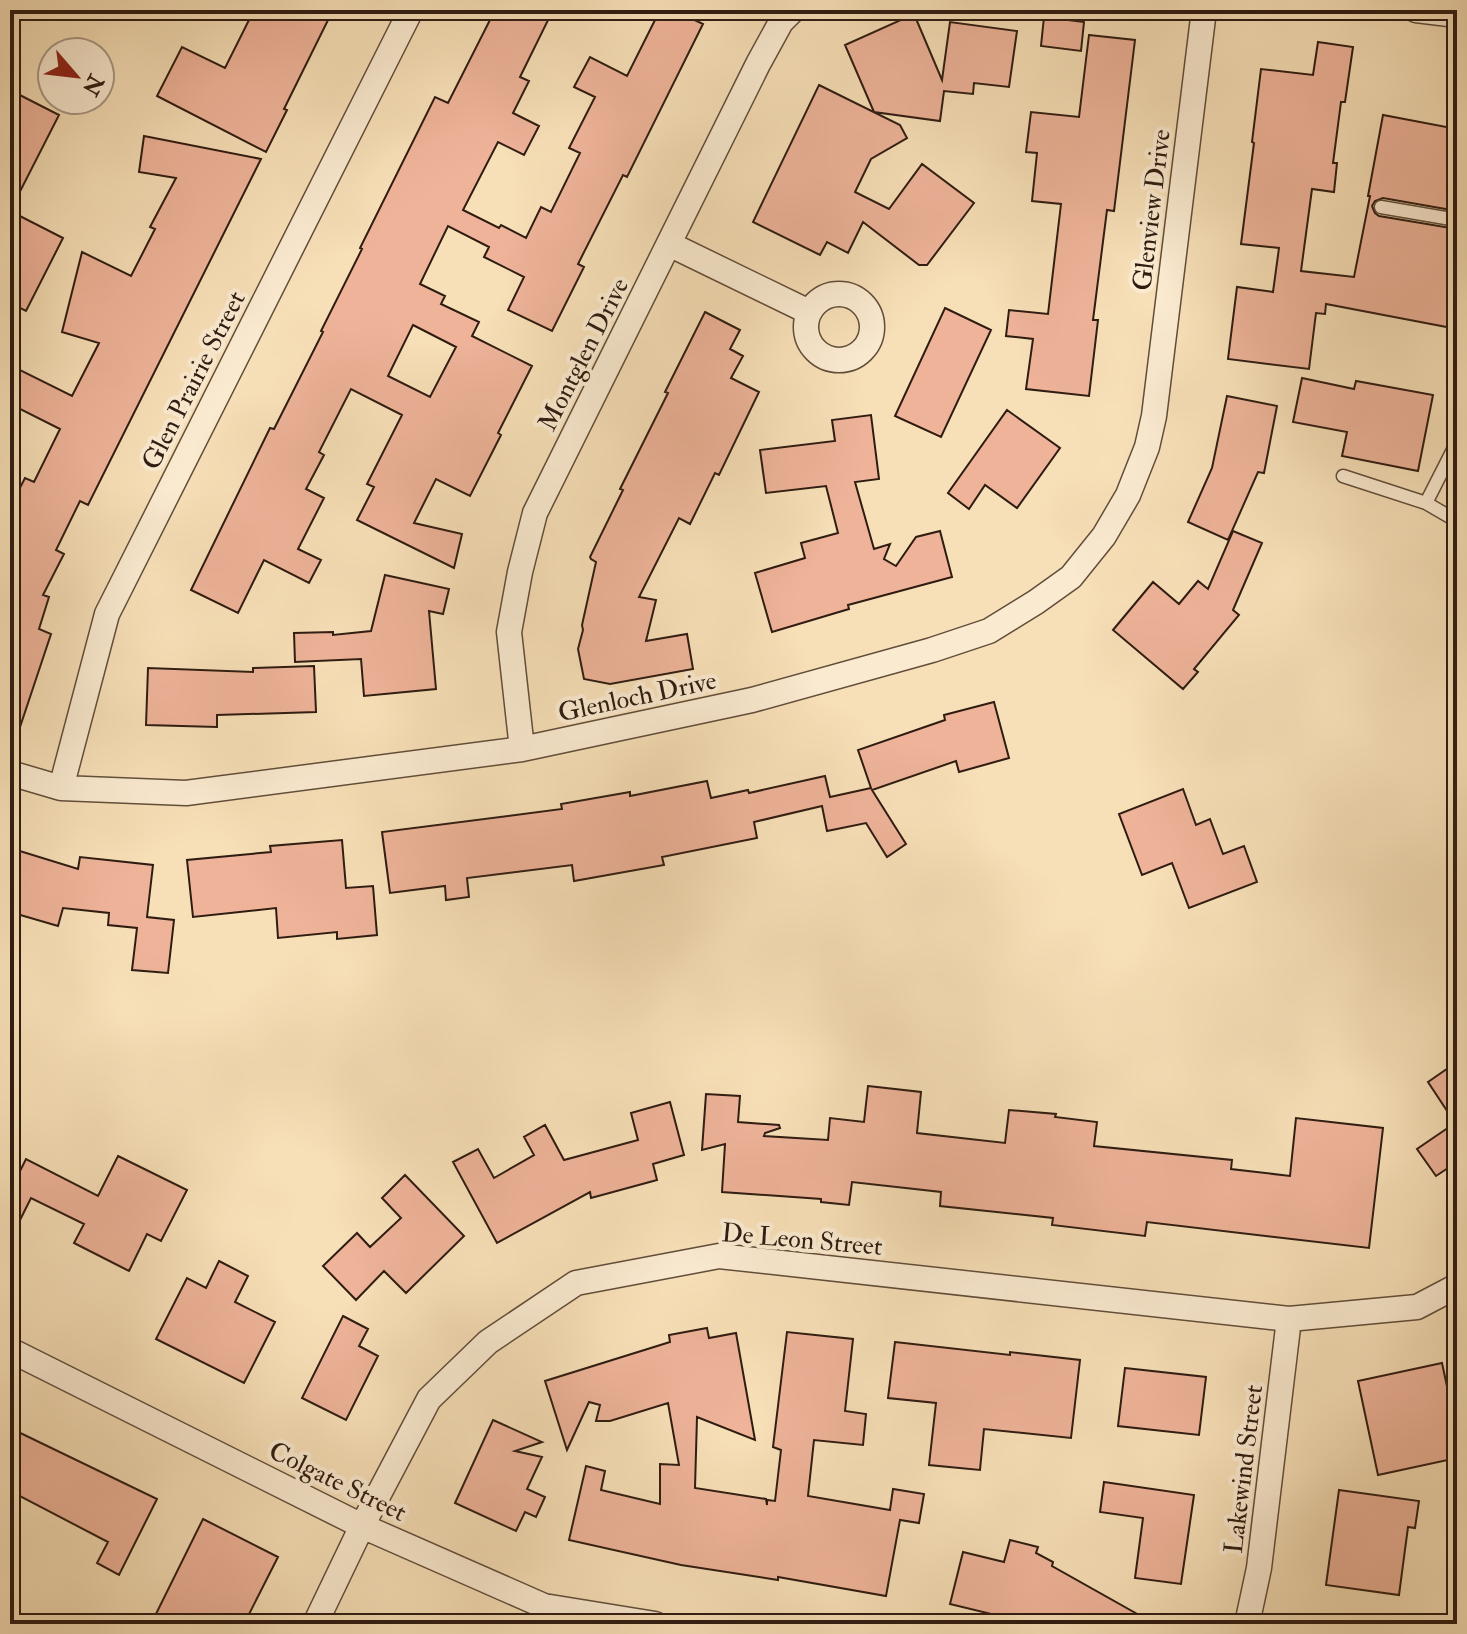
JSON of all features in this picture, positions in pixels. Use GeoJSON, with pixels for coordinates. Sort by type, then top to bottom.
{"type":"FeatureCollection","features":[{"type":"Feature","properties":{"kind":"street","name":"Glen Prairie Street"},"geometry":{"type":"LineString","coordinates":[[61,788],[107,614],[411,10]]}},
{"type":"Feature","properties":{"kind":"street","name":"Montglen Drive"},"geometry":{"type":"LineString","coordinates":[[522,749],[509,632],[535,513],[758,64],[781,22],[793,10]]}},
{"type":"Feature","properties":{"kind":"street","name":"Glenview Drive"},"geometry":{"type":"LineString","coordinates":[[1154,416],[1204,10]]}},
{"type":"Feature","properties":{"kind":"street"},"geometry":{"type":"LineString","coordinates":[[1416,10],[1457,15]]}},
{"type":"Feature","properties":{"kind":"street"},"geometry":{"type":"LineString","coordinates":[[669,244],[809,312]]}},
{"type":"Feature","properties":{"kind":"street","name":"Glenloch Drive"},"geometry":{"type":"LineString","coordinates":[[10,773],[61,788],[186,793],[522,749],[752,700],[932,650],[989,631],[1071,577],[1104,536],[1128,495],[1147,447],[1154,416]]}},
{"type":"Feature","properties":{"kind":"street","name":"De Leon Street"},"geometry":{"type":"LineString","coordinates":[[315,1624],[429,1399],[488,1342],[576,1283],[719,1256],[1289,1319],[1417,1307],[1457,1286]]}},
{"type":"Feature","properties":{"kind":"street","name":"Lakewind Street"},"geometry":{"type":"LineString","coordinates":[[1247,1624],[1259,1568],[1289,1319]]}},
{"type":"Feature","properties":{"kind":"street","name":"Colgate Street"},"geometry":{"type":"LineString","coordinates":[[10,1350],[362,1526],[544,1606],[655,1624]]}},
{"type":"Feature","properties":{"kind":"lane"},"geometry":{"type":"LineString","coordinates":[[1381,207],[1457,220]]}},
{"type":"Feature","properties":{"kind":"lane"},"geometry":{"type":"LineString","coordinates":[[1426,503],[1457,442]]}},
{"type":"Feature","properties":{"kind":"lane"},"geometry":{"type":"LineString","coordinates":[[1343,476],[1426,503],[1457,521]]}},
{"type":"Feature","properties":{"kind":"building"},"geometry":{"type":"Polygon","coordinates":[[[254,10],[333,10],[266,152],[157,96],[182,47],[225,68],[254,10]]]}},
{"type":"Feature","properties":{"kind":"building"},"geometry":{"type":"Polygon","coordinates":[[[495,10],[553,10],[520,77],[529,81],[513,113],[539,126],[524,155],[498,142],[463,210],[526,238],[541,207],[551,212],[580,153],[569,148],[595,97],[574,87],[590,57],[627,76],[660,10],[674,10],[703,24],[627,177],[623,175],[578,264],[584,267],[552,331],[508,310],[524,277],[484,257],[489,247],[448,226],[420,284],[445,296],[441,304],[479,322],[472,336],[532,366],[470,496],[436,479],[414,523],[462,534],[454,568],[357,520],[374,487],[367,484],[402,415],[351,389],[319,452],[324,455],[306,489],[324,498],[298,549],[321,560],[309,583],[264,560],[238,613],[191,590],[270,428],[274,429],[323,332],[360,248],[435,97],[448,103],[495,10]],[[413,325],[388,376],[430,397],[456,347],[413,325]]]}},
{"type":"Feature","properties":{"kind":"building"},"geometry":{"type":"Polygon","coordinates":[[[914,14],[942,80],[950,22],[1017,31],[1009,87],[974,83],[973,94],[944,91],[940,121],[874,112],[845,45],[914,14]]]}},
{"type":"Feature","properties":{"kind":"building"},"geometry":{"type":"Polygon","coordinates":[[[1044,17],[1084,22],[1081,51],[1041,46],[1044,17]]]}},
{"type":"Feature","properties":{"kind":"building"},"geometry":{"type":"Polygon","coordinates":[[[1089,35],[1135,40],[1114,211],[1107,210],[1093,320],[1098,320],[1089,396],[1026,389],[1033,339],[1006,336],[1009,310],[1048,314],[1061,204],[1032,201],[1037,153],[1026,152],[1031,112],[1079,117],[1089,35]]]}},
{"type":"Feature","properties":{"kind":"building"},"geometry":{"type":"Polygon","coordinates":[[[1318,42],[1353,47],[1345,102],[1341,102],[1333,163],[1337,163],[1334,192],[1312,189],[1301,271],[1354,277],[1383,115],[1457,129],[1457,211],[1383,198],[1372,206],[1379,216],[1457,229],[1457,329],[1326,304],[1325,314],[1316,313],[1309,369],[1228,359],[1237,287],[1273,292],[1279,248],[1241,244],[1261,69],[1313,75],[1318,42]]]}},
{"type":"Feature","properties":{"kind":"building"},"geometry":{"type":"Polygon","coordinates":[[[819,85],[900,125],[907,138],[871,159],[855,192],[889,209],[922,164],[974,203],[927,265],[919,265],[863,222],[848,253],[827,242],[820,255],[753,222],[819,85]]]}},
{"type":"Feature","properties":{"kind":"building"},"geometry":{"type":"Polygon","coordinates":[[[10,90],[36,103],[36,116],[58,116],[10,211],[10,90]]]}},
{"type":"Feature","properties":{"kind":"building"},"geometry":{"type":"Polygon","coordinates":[[[144,136],[261,159],[88,505],[80,501],[56,550],[64,554],[43,595],[49,597],[39,629],[51,634],[14,745],[10,744],[10,595],[18,573],[10,569],[10,507],[25,478],[34,482],[60,429],[10,404],[10,365],[72,396],[99,343],[62,332],[82,252],[131,276],[155,229],[150,227],[176,178],[139,172],[144,136]]]}},
{"type":"Feature","properties":{"kind":"building"},"geometry":{"type":"Polygon","coordinates":[[[10,211],[63,238],[26,311],[10,303],[10,211]]]}},
{"type":"Feature","properties":{"kind":"building"},"geometry":{"type":"Polygon","coordinates":[[[945,308],[991,330],[941,437],[895,416],[945,308]]]}},
{"type":"Feature","properties":{"kind":"building"},"geometry":{"type":"Polygon","coordinates":[[[705,312],[740,330],[730,349],[743,356],[731,378],[759,392],[719,475],[715,473],[690,524],[679,518],[639,597],[656,600],[646,641],[687,634],[693,669],[610,684],[584,679],[578,649],[596,562],[590,557],[705,312]]]}},
{"type":"Feature","properties":{"kind":"building"},"geometry":{"type":"Polygon","coordinates":[[[1302,378],[1354,389],[1356,381],[1433,395],[1418,471],[1342,456],[1347,432],[1293,422],[1302,378]]]}},
{"type":"Feature","properties":{"kind":"building"},"geometry":{"type":"Polygon","coordinates":[[[1227,396],[1277,406],[1264,473],[1258,472],[1228,540],[1188,522],[1212,468],[1227,396]]]}},
{"type":"Feature","properties":{"kind":"building"},"geometry":{"type":"Polygon","coordinates":[[[1007,410],[1060,448],[1017,508],[985,485],[969,509],[948,493],[1007,410]]]}},
{"type":"Feature","properties":{"kind":"building"},"geometry":{"type":"Polygon","coordinates":[[[871,415],[879,479],[855,482],[874,549],[890,544],[884,559],[896,566],[916,537],[940,531],[952,577],[848,605],[849,609],[772,632],[755,573],[805,558],[801,543],[838,533],[826,486],[766,493],[760,450],[835,441],[832,420],[871,415]]]}},
{"type":"Feature","properties":{"kind":"building"},"geometry":{"type":"Polygon","coordinates":[[[1233,531],[1262,543],[1233,610],[1239,615],[1194,669],[1198,672],[1183,689],[1113,630],[1153,582],[1179,604],[1198,581],[1208,589],[1233,531]]]}},
{"type":"Feature","properties":{"kind":"building"},"geometry":{"type":"Polygon","coordinates":[[[385,575],[449,589],[443,614],[429,611],[436,689],[364,696],[361,659],[295,662],[294,633],[333,632],[333,635],[371,631],[385,575]]]}},
{"type":"Feature","properties":{"kind":"building"},"geometry":{"type":"Polygon","coordinates":[[[314,666],[316,712],[217,715],[217,727],[146,725],[148,668],[253,672],[253,668],[314,666]]]}},
{"type":"Feature","properties":{"kind":"building"},"geometry":{"type":"Polygon","coordinates":[[[994,702],[1009,758],[959,772],[956,761],[872,790],[906,844],[887,857],[866,823],[827,831],[822,806],[754,822],[757,838],[662,857],[664,865],[574,881],[572,865],[467,878],[469,897],[446,900],[445,886],[390,893],[382,832],[562,809],[561,804],[630,792],[630,796],[707,781],[711,798],[825,776],[830,797],[871,788],[858,750],[945,720],[944,715],[994,702]]]}},
{"type":"Feature","properties":{"kind":"building"},"geometry":{"type":"Polygon","coordinates":[[[1183,789],[1196,825],[1210,819],[1223,854],[1244,846],[1257,882],[1189,908],[1172,863],[1142,875],[1119,814],[1183,789]]]}},
{"type":"Feature","properties":{"kind":"building"},"geometry":{"type":"Polygon","coordinates":[[[342,840],[346,888],[373,886],[377,935],[337,939],[337,932],[278,938],[276,908],[193,917],[187,860],[271,852],[270,846],[342,840]]]}},
{"type":"Feature","properties":{"kind":"building"},"geometry":{"type":"Polygon","coordinates":[[[10,848],[78,869],[80,857],[153,865],[147,917],[174,920],[168,973],[132,970],[137,928],[108,925],[109,913],[63,908],[58,926],[10,912],[10,848]]]}},
{"type":"Feature","properties":{"kind":"building"},"geometry":{"type":"Polygon","coordinates":[[[1457,1062],[1457,1162],[1436,1176],[1417,1149],[1455,1123],[1428,1082],[1457,1062]]]}},
{"type":"Feature","properties":{"kind":"building"},"geometry":{"type":"Polygon","coordinates":[[[868,1086],[921,1092],[917,1133],[1005,1143],[1009,1110],[1056,1114],[1055,1117],[1097,1122],[1094,1146],[1232,1160],[1231,1169],[1290,1176],[1296,1118],[1383,1128],[1369,1248],[1147,1222],[1145,1236],[1052,1225],[1053,1218],[940,1206],[941,1192],[852,1182],[849,1205],[821,1202],[821,1199],[722,1192],[725,1144],[702,1150],[706,1094],[740,1096],[738,1122],[779,1125],[780,1128],[764,1136],[828,1140],[830,1118],[864,1122],[868,1086]]]}},
{"type":"Feature","properties":{"kind":"building"},"geometry":{"type":"Polygon","coordinates":[[[670,1102],[684,1155],[653,1164],[657,1180],[591,1198],[590,1192],[497,1243],[453,1162],[478,1149],[494,1178],[534,1155],[524,1137],[545,1125],[564,1160],[638,1140],[631,1113],[670,1102]]]}},
{"type":"Feature","properties":{"kind":"building"},"geometry":{"type":"Polygon","coordinates":[[[118,1156],[187,1190],[161,1241],[147,1234],[129,1271],[74,1243],[84,1224],[31,1198],[10,1240],[10,1191],[26,1159],[98,1196],[118,1156]]]}},
{"type":"Feature","properties":{"kind":"building"},"geometry":{"type":"Polygon","coordinates":[[[405,1175],[464,1236],[406,1293],[384,1271],[356,1300],[323,1266],[357,1233],[370,1247],[401,1218],[382,1198],[405,1175]]]}},
{"type":"Feature","properties":{"kind":"building"},"geometry":{"type":"Polygon","coordinates":[[[219,1261],[248,1276],[235,1302],[275,1322],[244,1383],[156,1339],[187,1278],[206,1288],[219,1261]]]}},
{"type":"Feature","properties":{"kind":"building"},"geometry":{"type":"Polygon","coordinates":[[[343,1316],[368,1329],[359,1346],[378,1356],[346,1420],[302,1398],[343,1316]]]}},
{"type":"Feature","properties":{"kind":"building"},"geometry":{"type":"Polygon","coordinates":[[[707,1328],[709,1338],[736,1333],[755,1440],[697,1417],[695,1488],[766,1499],[767,1505],[767,1500],[775,1501],[781,1450],[773,1447],[787,1332],[853,1339],[845,1411],[866,1414],[863,1445],[814,1440],[808,1496],[890,1510],[893,1489],[924,1494],[919,1523],[900,1520],[886,1596],[778,1577],[778,1580],[681,1565],[569,1540],[586,1466],[605,1471],[601,1490],[660,1504],[660,1464],[679,1465],[668,1403],[610,1421],[596,1421],[600,1405],[589,1402],[567,1450],[545,1381],[670,1342],[669,1335],[707,1328]]]}},
{"type":"Feature","properties":{"kind":"building"},"geometry":{"type":"Polygon","coordinates":[[[895,1342],[1080,1360],[1071,1438],[984,1429],[980,1470],[929,1465],[936,1403],[888,1398],[895,1342]]]}},
{"type":"Feature","properties":{"kind":"building"},"geometry":{"type":"Polygon","coordinates":[[[1442,1363],[1448,1391],[1457,1389],[1457,1458],[1378,1475],[1358,1381],[1442,1363]]]}},
{"type":"Feature","properties":{"kind":"building"},"geometry":{"type":"Polygon","coordinates":[[[1125,1368],[1206,1377],[1199,1435],[1118,1426],[1125,1368]]]}},
{"type":"Feature","properties":{"kind":"building"},"geometry":{"type":"Polygon","coordinates":[[[493,1420],[542,1442],[515,1451],[542,1457],[527,1489],[545,1497],[536,1517],[525,1512],[516,1531],[455,1503],[493,1420]]]}},
{"type":"Feature","properties":{"kind":"building"},"geometry":{"type":"Polygon","coordinates":[[[10,1428],[157,1499],[119,1575],[97,1563],[108,1542],[10,1491],[10,1428]]]}},
{"type":"Feature","properties":{"kind":"building"},"geometry":{"type":"Polygon","coordinates":[[[1104,1482],[1194,1495],[1181,1584],[1135,1578],[1143,1518],[1100,1512],[1104,1482]]]}},
{"type":"Feature","properties":{"kind":"building"},"geometry":{"type":"Polygon","coordinates":[[[1339,1490],[1419,1501],[1415,1528],[1408,1527],[1399,1595],[1326,1585],[1339,1490]]]}},
{"type":"Feature","properties":{"kind":"building"},"geometry":{"type":"Polygon","coordinates":[[[203,1519],[278,1557],[244,1624],[151,1624],[203,1519]]]}},
{"type":"Feature","properties":{"kind":"building"},"geometry":{"type":"Polygon","coordinates":[[[1010,1540],[1038,1547],[1036,1553],[1053,1562],[1052,1566],[1155,1624],[1032,1624],[950,1604],[963,1552],[1004,1562],[1010,1540]]]}}]}
